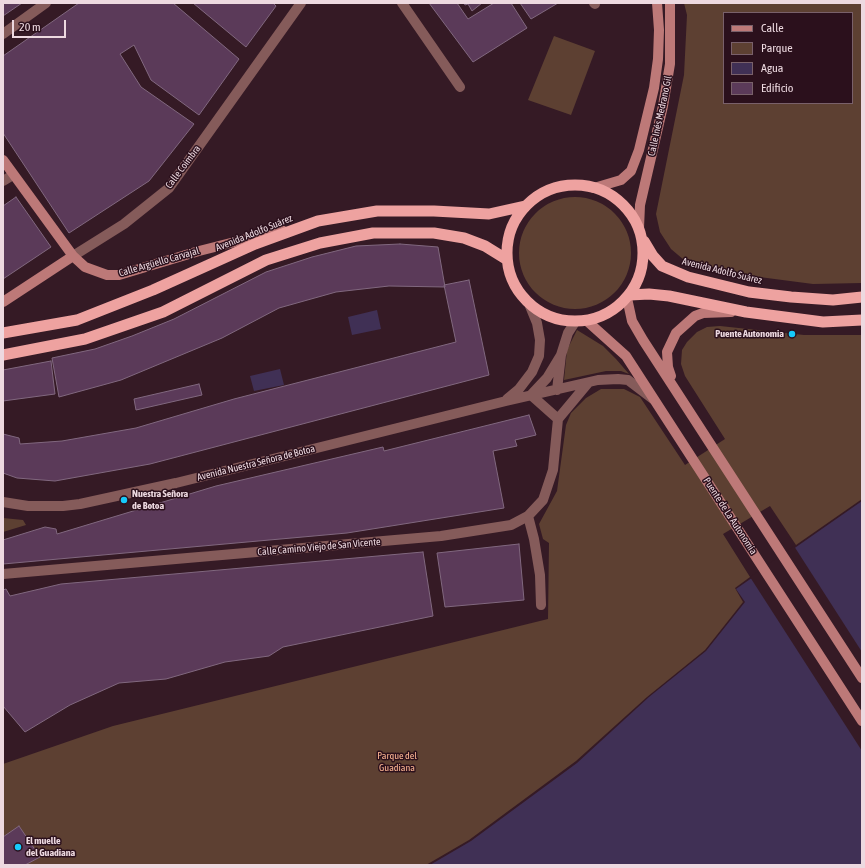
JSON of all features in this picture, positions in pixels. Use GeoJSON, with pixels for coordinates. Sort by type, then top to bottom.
{"type":"FeatureCollection","features":[{"type":"Feature","properties":{"kind":"highway"},"geometry":{"type":"LineString","coordinates":[[576,185],[594,188],[609,194],[621,203],[631,214],[640,231],[644,250],[638,281],[628,297],[609,313],[587,321],[574,322],[549,317],[530,306],[515,287],[510,277],[506,259],[506,244],[516,217],[525,206],[540,194],[557,187],[576,185]]}},
{"type":"Feature","properties":{"kind":"highway","name":"Avenida Adolfo Suárez"},"geometry":{"type":"LineString","coordinates":[[3,333],[77,320],[153,290],[255,244],[318,221],[377,211],[434,211],[489,214],[525,206]]}},
{"type":"Feature","properties":{"kind":"highway","name":"Avenida Adolfo Suárez"},"geometry":{"type":"LineString","coordinates":[[640,231],[653,256],[662,266],[688,277],[749,292],[791,297],[833,300],[862,297]]}},
{"type":"Feature","properties":{"kind":"highway"},"geometry":{"type":"LineString","coordinates":[[3,355],[85,339],[163,312],[266,260],[320,243],[335,240],[373,233],[434,233],[464,238],[485,246],[506,259]]}},
{"type":"Feature","properties":{"kind":"highway"},"geometry":{"type":"LineString","coordinates":[[628,297],[649,294],[670,296],[746,312],[823,322],[862,320]]}},
{"type":"Feature","properties":{"kind":"main road","name":"Calle Inés Medrano Gil"},"geometry":{"type":"LineString","coordinates":[[594,188],[621,180],[631,171],[639,150],[654,88],[658,59],[659,30],[657,3]]}},
{"type":"Feature","properties":{"kind":"main road","name":"Calle Inés Medrano Gil"},"geometry":{"type":"LineString","coordinates":[[640,231],[640,205],[663,106],[670,64],[670,3]]}},
{"type":"Feature","properties":{"kind":"main road","name":"Calle Argüello Carvajal"},"geometry":{"type":"LineString","coordinates":[[3,160],[73,256],[85,267],[107,275],[119,275],[199,251],[318,221]]}},
{"type":"Feature","properties":{"kind":"main road","name":"Calle Coimbra"},"geometry":{"type":"LineString","coordinates":[[3,302],[73,256]]}},
{"type":"Feature","properties":{"kind":"main road"},"geometry":{"type":"LineString","coordinates":[[628,297],[632,322],[862,678]]}},
{"type":"Feature","properties":{"kind":"main road"},"geometry":{"type":"LineString","coordinates":[[676,389],[668,367],[667,352],[676,332],[688,321],[703,313],[746,312]]}},
{"type":"Feature","properties":{"kind":"main road","name":"Puente de La Autonomía"},"geometry":{"type":"LineString","coordinates":[[587,321],[626,356],[862,721]]}},
{"type":"Feature","properties":{"kind":"street"},"geometry":{"type":"LineString","coordinates":[[3,34],[46,3]]}},
{"type":"Feature","properties":{"kind":"street","name":"Calle Coimbra"},"geometry":{"type":"LineString","coordinates":[[73,256],[124,224],[169,188],[301,3]]}},
{"type":"Feature","properties":{"kind":"street"},"geometry":{"type":"LineString","coordinates":[[402,3],[460,87]]}},
{"type":"Feature","properties":{"kind":"street"},"geometry":{"type":"LineString","coordinates":[[3,181],[13,175]]}},
{"type":"Feature","properties":{"kind":"street","name":"Avenida Nuestra Señora de Botoa"},"geometry":{"type":"LineString","coordinates":[[506,401],[519,389],[532,372],[539,356],[540,340],[537,323],[530,306]]}},
{"type":"Feature","properties":{"kind":"street"},"geometry":{"type":"LineString","coordinates":[[558,390],[561,355],[568,333],[574,322]]}},
{"type":"Feature","properties":{"kind":"street"},"geometry":{"type":"LineString","coordinates":[[561,355],[547,378],[531,395],[558,419],[588,383]]}},
{"type":"Feature","properties":{"kind":"street","name":"Avenida Nuestra Señora de Botoa"},"geometry":{"type":"LineString","coordinates":[[4,502],[44,507],[88,502],[184,482],[506,401],[609,379],[628,380],[656,401]]}},
{"type":"Feature","properties":{"kind":"street","name":"Calle Camino Viejo de San Vicente"},"geometry":{"type":"LineString","coordinates":[[3,574],[441,536],[511,524],[528,516],[543,500],[553,470],[558,419]]}},
{"type":"Feature","properties":{"kind":"street"},"geometry":{"type":"LineString","coordinates":[[528,516],[534,539],[540,575],[541,606]]}},
{"type":"Feature","properties":{"kind":"green space"},"geometry":{"type":"Polygon","coordinates":[[[684,3],[862,3],[862,283],[813,284],[744,275],[684,260],[671,249],[660,232],[656,214],[684,75],[687,15],[684,3]]]}},
{"type":"Feature","properties":{"kind":"green space"},"geometry":{"type":"Polygon","coordinates":[[[554,36],[595,51],[571,115],[528,100],[554,36]]]}},
{"type":"Feature","properties":{"kind":"green space"},"geometry":{"type":"Polygon","coordinates":[[[575,197],[597,201],[615,213],[627,231],[631,253],[627,275],[615,293],[597,305],[575,309],[553,305],[535,293],[523,275],[519,253],[523,231],[535,213],[553,201],[575,197]]]}},
{"type":"Feature","properties":{"kind":"green space","name":"Parque del Guadiana"},"geometry":{"type":"Polygon","coordinates":[[[720,326],[804,335],[862,335],[862,499],[796,545],[770,506],[723,534],[750,577],[735,588],[743,602],[705,650],[647,697],[576,761],[469,840],[426,865],[3,865],[3,764],[113,726],[548,619],[549,543],[543,539],[539,524],[557,491],[566,425],[571,413],[586,398],[601,389],[624,389],[640,397],[685,465],[725,439],[685,376],[681,364],[682,350],[687,342],[697,332],[707,327],[720,326]]]}},
{"type":"Feature","properties":{"kind":"green space"},"geometry":{"type":"Polygon","coordinates":[[[577,330],[603,346],[629,374],[621,371],[606,371],[564,380],[567,350],[577,330]]]}},
{"type":"Feature","properties":{"kind":"green space"},"geometry":{"type":"Polygon","coordinates":[[[3,518],[23,520],[26,525],[3,532],[3,518]]]}},
{"type":"Feature","properties":{"kind":"water"},"geometry":{"type":"Polygon","coordinates":[[[377,310],[381,329],[352,335],[348,317],[377,310]]]}},
{"type":"Feature","properties":{"kind":"water"},"geometry":{"type":"Polygon","coordinates":[[[280,369],[284,385],[254,391],[250,376],[280,369]]]}},
{"type":"Feature","properties":{"kind":"water"},"geometry":{"type":"Polygon","coordinates":[[[862,501],[862,865],[430,865],[471,841],[577,763],[649,697],[706,651],[745,602],[736,589],[862,501]]]}},
{"type":"Feature","properties":{"kind":"pier"},"geometry":{"type":"Polygon","coordinates":[[[794,546],[862,652],[862,751],[750,577],[794,546]]]}},
{"type":"Feature","properties":{"kind":"building"},"geometry":{"type":"Polygon","coordinates":[[[3,3],[22,3],[3,16],[3,3]]]}},
{"type":"Feature","properties":{"kind":"building"},"geometry":{"type":"Polygon","coordinates":[[[79,3],[173,3],[239,59],[199,115],[151,80],[134,45],[120,54],[141,87],[194,124],[149,181],[69,233],[3,133],[3,56],[79,3]]]}},
{"type":"Feature","properties":{"kind":"building"},"geometry":{"type":"Polygon","coordinates":[[[193,3],[273,3],[276,6],[246,47],[193,3]]]}},
{"type":"Feature","properties":{"kind":"building"},"geometry":{"type":"Polygon","coordinates":[[[429,3],[457,3],[468,19],[494,3],[511,3],[527,28],[473,62],[429,3]]]}},
{"type":"Feature","properties":{"kind":"building"},"geometry":{"type":"Polygon","coordinates":[[[464,3],[482,3],[472,11],[468,4],[465,5],[464,3]]]}},
{"type":"Feature","properties":{"kind":"building"},"geometry":{"type":"Polygon","coordinates":[[[520,3],[558,3],[531,19],[520,3]]]}},
{"type":"Feature","properties":{"kind":"building"},"geometry":{"type":"Polygon","coordinates":[[[16,197],[51,247],[3,279],[3,206],[16,197]]]}},
{"type":"Feature","properties":{"kind":"building"},"geometry":{"type":"Polygon","coordinates":[[[400,244],[438,247],[445,287],[389,286],[336,292],[279,308],[222,338],[121,380],[59,397],[52,358],[95,349],[132,336],[174,319],[266,272],[312,257],[356,246],[400,244]]]}},
{"type":"Feature","properties":{"kind":"building"},"geometry":{"type":"Polygon","coordinates":[[[469,280],[489,375],[150,464],[55,481],[17,478],[3,473],[3,434],[19,438],[20,444],[62,441],[136,428],[234,399],[456,342],[444,285],[469,280]]]}},
{"type":"Feature","properties":{"kind":"building"},"geometry":{"type":"Polygon","coordinates":[[[51,361],[55,394],[3,401],[3,370],[51,361]]]}},
{"type":"Feature","properties":{"kind":"building"},"geometry":{"type":"Polygon","coordinates":[[[199,384],[202,395],[136,410],[134,399],[199,384]]]}},
{"type":"Feature","properties":{"kind":"building"},"geometry":{"type":"Polygon","coordinates":[[[529,415],[536,435],[515,440],[517,446],[493,451],[504,508],[347,533],[3,564],[3,540],[45,527],[56,529],[57,534],[216,486],[383,447],[384,451],[529,415]]]}},
{"type":"Feature","properties":{"kind":"building"},"geometry":{"type":"Polygon","coordinates":[[[519,544],[524,600],[445,607],[437,553],[519,544]]]}},
{"type":"Feature","properties":{"kind":"building"},"geometry":{"type":"Polygon","coordinates":[[[423,552],[433,616],[283,647],[269,656],[225,662],[166,679],[119,683],[70,705],[25,732],[3,706],[3,590],[6,589],[10,596],[61,584],[423,552]]]}},
{"type":"Feature","properties":{"kind":"building","name":"El muelle del Guadiana"},"geometry":{"type":"Polygon","coordinates":[[[19,826],[40,857],[25,865],[3,865],[3,837],[19,826]]]}},
{"type":"Feature","properties":{"kind":"place","name":"Puente Autonomia"},"geometry":{"type":"Point","coordinates":[792,334]}},
{"type":"Feature","properties":{"kind":"place","name":"Nuestra Señora de Botoa"},"geometry":{"type":"Point","coordinates":[124,500]}},
{"type":"Feature","properties":{"kind":"place","name":"El muelle del Guadiana"},"geometry":{"type":"Point","coordinates":[18,847]}}]}
